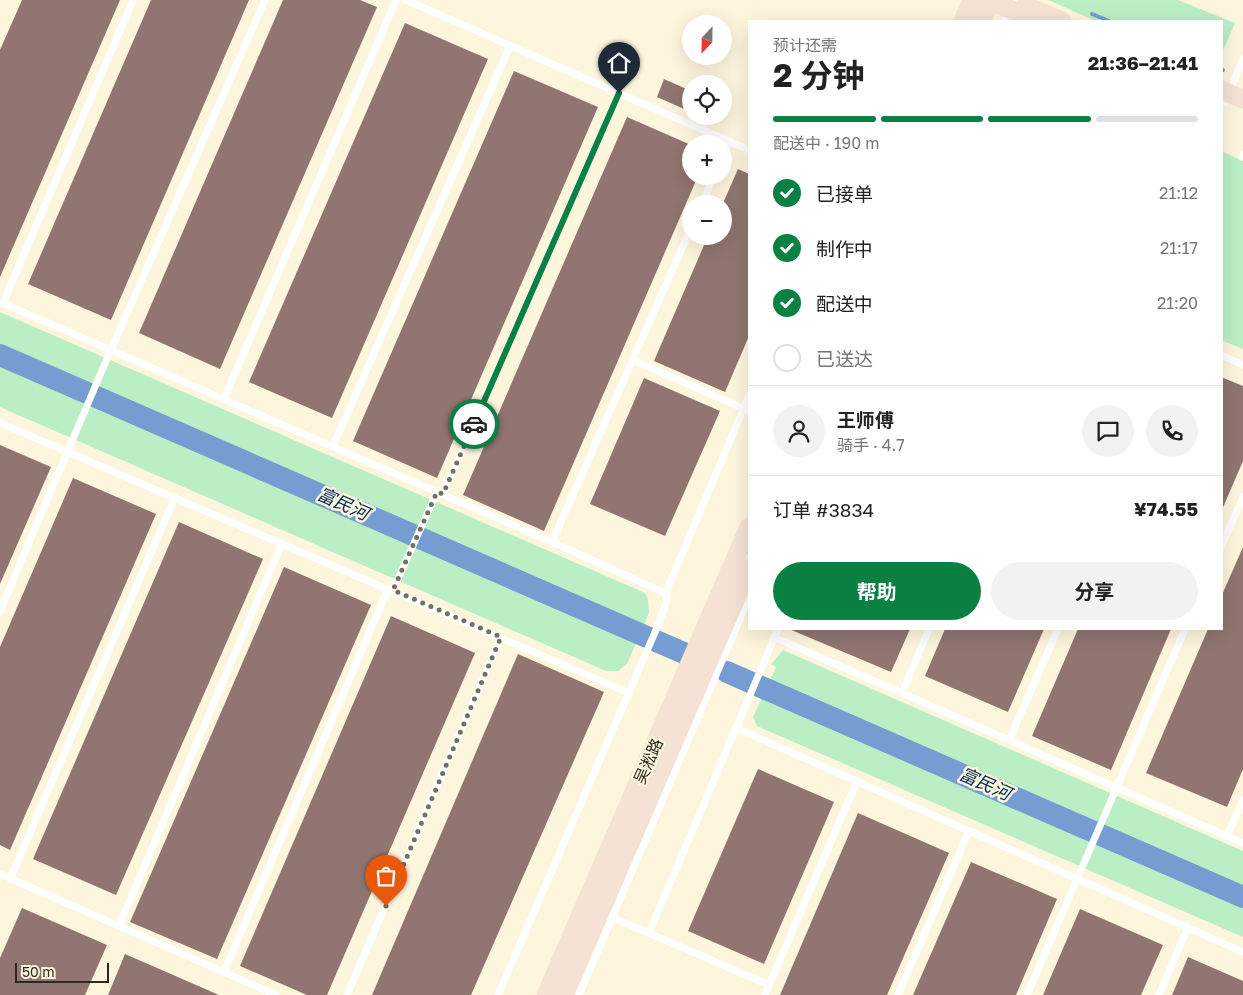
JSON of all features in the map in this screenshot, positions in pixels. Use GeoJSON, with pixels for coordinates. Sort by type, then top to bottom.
{"type":"FeatureCollection","features":[{"type":"Feature","properties":{"kind":"main road"},"geometry":{"type":"LineString","coordinates":[[983,0],[1035,20]]}},
{"type":"Feature","properties":{"kind":"main road"},"geometry":{"type":"LineString","coordinates":[[964,20],[983,0]]}},
{"type":"Feature","properties":{"kind":"main road"},"geometry":{"type":"LineString","coordinates":[[981,20],[983,0]]}},
{"type":"Feature","properties":{"kind":"main road"},"geometry":{"type":"LineString","coordinates":[[1008,10],[1057,20]]}},
{"type":"Feature","properties":{"kind":"main road"},"geometry":{"type":"LineString","coordinates":[[1228,97],[1243,111]]}},
{"type":"Feature","properties":{"kind":"main road","name":"吴淞路"},"geometry":{"type":"LineString","coordinates":[[546,995],[599,912],[748,530]]}},
{"type":"Feature","properties":{"kind":"main road","name":"吴淞路"},"geometry":{"type":"LineString","coordinates":[[564,995],[748,570]]}},
{"type":"Feature","properties":{"kind":"lane"},"geometry":{"type":"LineString","coordinates":[[133,0],[1,302],[667,594]]}},
{"type":"Feature","properties":{"kind":"lane"},"geometry":{"type":"LineString","coordinates":[[0,611],[111,350],[265,0]]}},
{"type":"Feature","properties":{"kind":"lane"},"geometry":{"type":"LineString","coordinates":[[224,399],[396,0]]}},
{"type":"Feature","properties":{"kind":"lane"},"geometry":{"type":"LineString","coordinates":[[406,0],[713,135]]}},
{"type":"Feature","properties":{"kind":"lane"},"geometry":{"type":"LineString","coordinates":[[333,446],[510,46]]}},
{"type":"Feature","properties":{"kind":"lane"},"geometry":{"type":"LineString","coordinates":[[1228,97],[1243,59]]}},
{"type":"Feature","properties":{"kind":"lane"},"geometry":{"type":"LineString","coordinates":[[224,972],[390,589],[403,567],[427,512],[440,493],[619,93]]}},
{"type":"Feature","properties":{"kind":"lane"},"geometry":{"type":"LineString","coordinates":[[732,143],[748,150]]}},
{"type":"Feature","properties":{"kind":"lane"},"geometry":{"type":"LineString","coordinates":[[552,542],[683,245]]}},
{"type":"Feature","properties":{"kind":"lane"},"geometry":{"type":"LineString","coordinates":[[1223,356],[1243,365]]}},
{"type":"Feature","properties":{"kind":"lane"},"geometry":{"type":"LineString","coordinates":[[498,995],[659,623],[666,603],[668,587],[746,410],[632,360]]}},
{"type":"Feature","properties":{"kind":"lane"},"geometry":{"type":"LineString","coordinates":[[0,423],[629,693]]}},
{"type":"Feature","properties":{"kind":"lane"},"geometry":{"type":"LineString","coordinates":[[10,879],[174,497]]}},
{"type":"Feature","properties":{"kind":"lane"},"geometry":{"type":"LineString","coordinates":[[1223,542],[1243,497]]}},
{"type":"Feature","properties":{"kind":"lane"},"geometry":{"type":"LineString","coordinates":[[119,926],[282,543]]}},
{"type":"Feature","properties":{"kind":"lane"},"geometry":{"type":"LineString","coordinates":[[579,995],[599,912],[748,600]]}},
{"type":"Feature","properties":{"kind":"lane"},"geometry":{"type":"LineString","coordinates":[[649,934],[778,630]]}},
{"type":"Feature","properties":{"kind":"lane"},"geometry":{"type":"LineString","coordinates":[[902,693],[928,630]]}},
{"type":"Feature","properties":{"kind":"lane"},"geometry":{"type":"LineString","coordinates":[[1009,740],[1058,630]]}},
{"type":"Feature","properties":{"kind":"lane"},"geometry":{"type":"LineString","coordinates":[[1027,995],[1185,630]]}},
{"type":"Feature","properties":{"kind":"lane"},"geometry":{"type":"LineString","coordinates":[[347,995],[501,637]]}},
{"type":"Feature","properties":{"kind":"lane"},"geometry":{"type":"LineString","coordinates":[[774,637],[1243,843]]}},
{"type":"Feature","properties":{"kind":"lane"},"geometry":{"type":"LineString","coordinates":[[736,728],[1243,952]]}},
{"type":"Feature","properties":{"kind":"lane"},"geometry":{"type":"LineString","coordinates":[[765,995],[857,781]]}},
{"type":"Feature","properties":{"kind":"lane"},"geometry":{"type":"LineString","coordinates":[[1227,836],[1243,800]]}},
{"type":"Feature","properties":{"kind":"lane"},"geometry":{"type":"LineString","coordinates":[[898,995],[969,831]]}},
{"type":"Feature","properties":{"kind":"lane"},"geometry":{"type":"LineString","coordinates":[[0,874],[276,995]]}},
{"type":"Feature","properties":{"kind":"lane"},"geometry":{"type":"LineString","coordinates":[[599,912],[769,985]]}},
{"type":"Feature","properties":{"kind":"lane"},"geometry":{"type":"LineString","coordinates":[[1159,995],[1188,927]]}},
{"type":"Feature","properties":{"kind":"green space"},"geometry":{"type":"Polygon","coordinates":[[[1048,0],[1178,0],[1235,23],[1223,50],[1223,20],[1094,20],[1048,0]]]}},
{"type":"Feature","properties":{"kind":"green space"},"geometry":{"type":"Polygon","coordinates":[[[1223,152],[1243,161],[1243,349],[1223,341],[1223,152]]]}},
{"type":"Feature","properties":{"kind":"green space"},"geometry":{"type":"Polygon","coordinates":[[[0,312],[645,593],[648,599],[649,613],[627,664],[618,671],[606,671],[0,407],[0,312]]]}},
{"type":"Feature","properties":{"kind":"green space"},"geometry":{"type":"Polygon","coordinates":[[[783,650],[1243,851],[1243,937],[757,726],[753,717],[776,667],[771,664],[783,650]]]}},
{"type":"Feature","properties":{"kind":"building"},"geometry":{"type":"Polygon","coordinates":[[[22,0],[120,0],[0,277],[0,50],[22,0]]]}},
{"type":"Feature","properties":{"kind":"building"},"geometry":{"type":"Polygon","coordinates":[[[151,0],[249,0],[111,320],[28,284],[151,0]]]}},
{"type":"Feature","properties":{"kind":"building"},"geometry":{"type":"Polygon","coordinates":[[[283,0],[360,0],[377,7],[220,369],[139,333],[283,0]]]}},
{"type":"Feature","properties":{"kind":"building"},"geometry":{"type":"Polygon","coordinates":[[[405,23],[488,59],[332,418],[249,382],[405,23]]]}},
{"type":"Feature","properties":{"kind":"building"},"geometry":{"type":"Polygon","coordinates":[[[514,71],[598,107],[437,478],[353,441],[514,71]]]}},
{"type":"Feature","properties":{"kind":"building"},"geometry":{"type":"Polygon","coordinates":[[[664,79],[682,87],[682,108],[657,97],[664,79]]]}},
{"type":"Feature","properties":{"kind":"building"},"geometry":{"type":"Polygon","coordinates":[[[627,117],[682,141],[682,185],[694,185],[690,195],[682,195],[682,213],[544,531],[463,495],[627,117]]]}},
{"type":"Feature","properties":{"kind":"building"},"geometry":{"type":"Polygon","coordinates":[[[738,169],[748,174],[748,338],[725,392],[654,361],[704,245],[732,245],[732,195],[727,195],[738,169]]]}},
{"type":"Feature","properties":{"kind":"building"},"geometry":{"type":"Polygon","coordinates":[[[644,378],[720,411],[665,536],[590,504],[644,378]]]}},
{"type":"Feature","properties":{"kind":"building"},"geometry":{"type":"Polygon","coordinates":[[[1223,378],[1243,386],[1243,461],[1223,507],[1223,378]]]}},
{"type":"Feature","properties":{"kind":"building"},"geometry":{"type":"Polygon","coordinates":[[[0,445],[51,467],[0,584],[0,445]]]}},
{"type":"Feature","properties":{"kind":"building"},"geometry":{"type":"Polygon","coordinates":[[[73,478],[156,514],[10,850],[0,845],[0,647],[73,478]]]}},
{"type":"Feature","properties":{"kind":"building"},"geometry":{"type":"Polygon","coordinates":[[[179,522],[263,559],[116,895],[33,859],[179,522]]]}},
{"type":"Feature","properties":{"kind":"building"},"geometry":{"type":"Polygon","coordinates":[[[1243,547],[1243,769],[1227,807],[1146,773],[1208,630],[1223,630],[1223,592],[1243,547]]]}},
{"type":"Feature","properties":{"kind":"building"},"geometry":{"type":"Polygon","coordinates":[[[284,567],[371,605],[217,959],[130,922],[284,567]]]}},
{"type":"Feature","properties":{"kind":"building"},"geometry":{"type":"Polygon","coordinates":[[[391,616],[475,653],[327,995],[307,995],[240,966],[391,616]]]}},
{"type":"Feature","properties":{"kind":"building"},"geometry":{"type":"Polygon","coordinates":[[[791,630],[910,630],[891,672],[791,630]]]}},
{"type":"Feature","properties":{"kind":"building"},"geometry":{"type":"Polygon","coordinates":[[[945,630],[1044,630],[1008,712],[925,676],[945,630]]]}},
{"type":"Feature","properties":{"kind":"building"},"geometry":{"type":"Polygon","coordinates":[[[1078,630],[1171,630],[1111,770],[1032,736],[1078,630]]]}},
{"type":"Feature","properties":{"kind":"building"},"geometry":{"type":"Polygon","coordinates":[[[518,654],[604,692],[471,995],[372,995],[518,654]]]}},
{"type":"Feature","properties":{"kind":"building"},"geometry":{"type":"Polygon","coordinates":[[[758,769],[834,802],[764,964],[688,931],[758,769]]]}},
{"type":"Feature","properties":{"kind":"building"},"geometry":{"type":"Polygon","coordinates":[[[858,813],[949,853],[887,995],[780,995],[858,813]]]}},
{"type":"Feature","properties":{"kind":"building"},"geometry":{"type":"Polygon","coordinates":[[[971,862],[1057,899],[1016,995],[913,995],[971,862]]]}},
{"type":"Feature","properties":{"kind":"building"},"geometry":{"type":"Polygon","coordinates":[[[22,908],[107,945],[85,995],[0,995],[0,958],[22,908]]]}},
{"type":"Feature","properties":{"kind":"building"},"geometry":{"type":"Polygon","coordinates":[[[1080,909],[1163,945],[1141,995],[1043,995],[1080,909]]]}},
{"type":"Feature","properties":{"kind":"building"},"geometry":{"type":"Polygon","coordinates":[[[125,954],[219,995],[108,995],[125,954]]]}},
{"type":"Feature","properties":{"kind":"building"},"geometry":{"type":"Polygon","coordinates":[[[1188,957],[1243,981],[1243,995],[1172,995],[1188,957]]]}},
{"type":"Feature","properties":{"kind":"waterway"},"geometry":{"type":"LineString","coordinates":[[1092,14],[1107,20]]}},
{"type":"Feature","properties":{"kind":"waterway","name":"富民河"},"geometry":{"type":"LineString","coordinates":[[0,355],[686,654]]}},
{"type":"Feature","properties":{"kind":"waterway","name":"富民河"},"geometry":{"type":"LineString","coordinates":[[727,672],[1243,897]]}},
{"type":"Feature","properties":{"kind":"way so far"},"geometry":{"type":"LineString","coordinates":[[386,906],[501,637],[393,590],[437,492],[443,494],[474,424]]}},
{"type":"Feature","properties":{"kind":"route"},"geometry":{"type":"LineString","coordinates":[[474,424],[619,93]]}}]}
